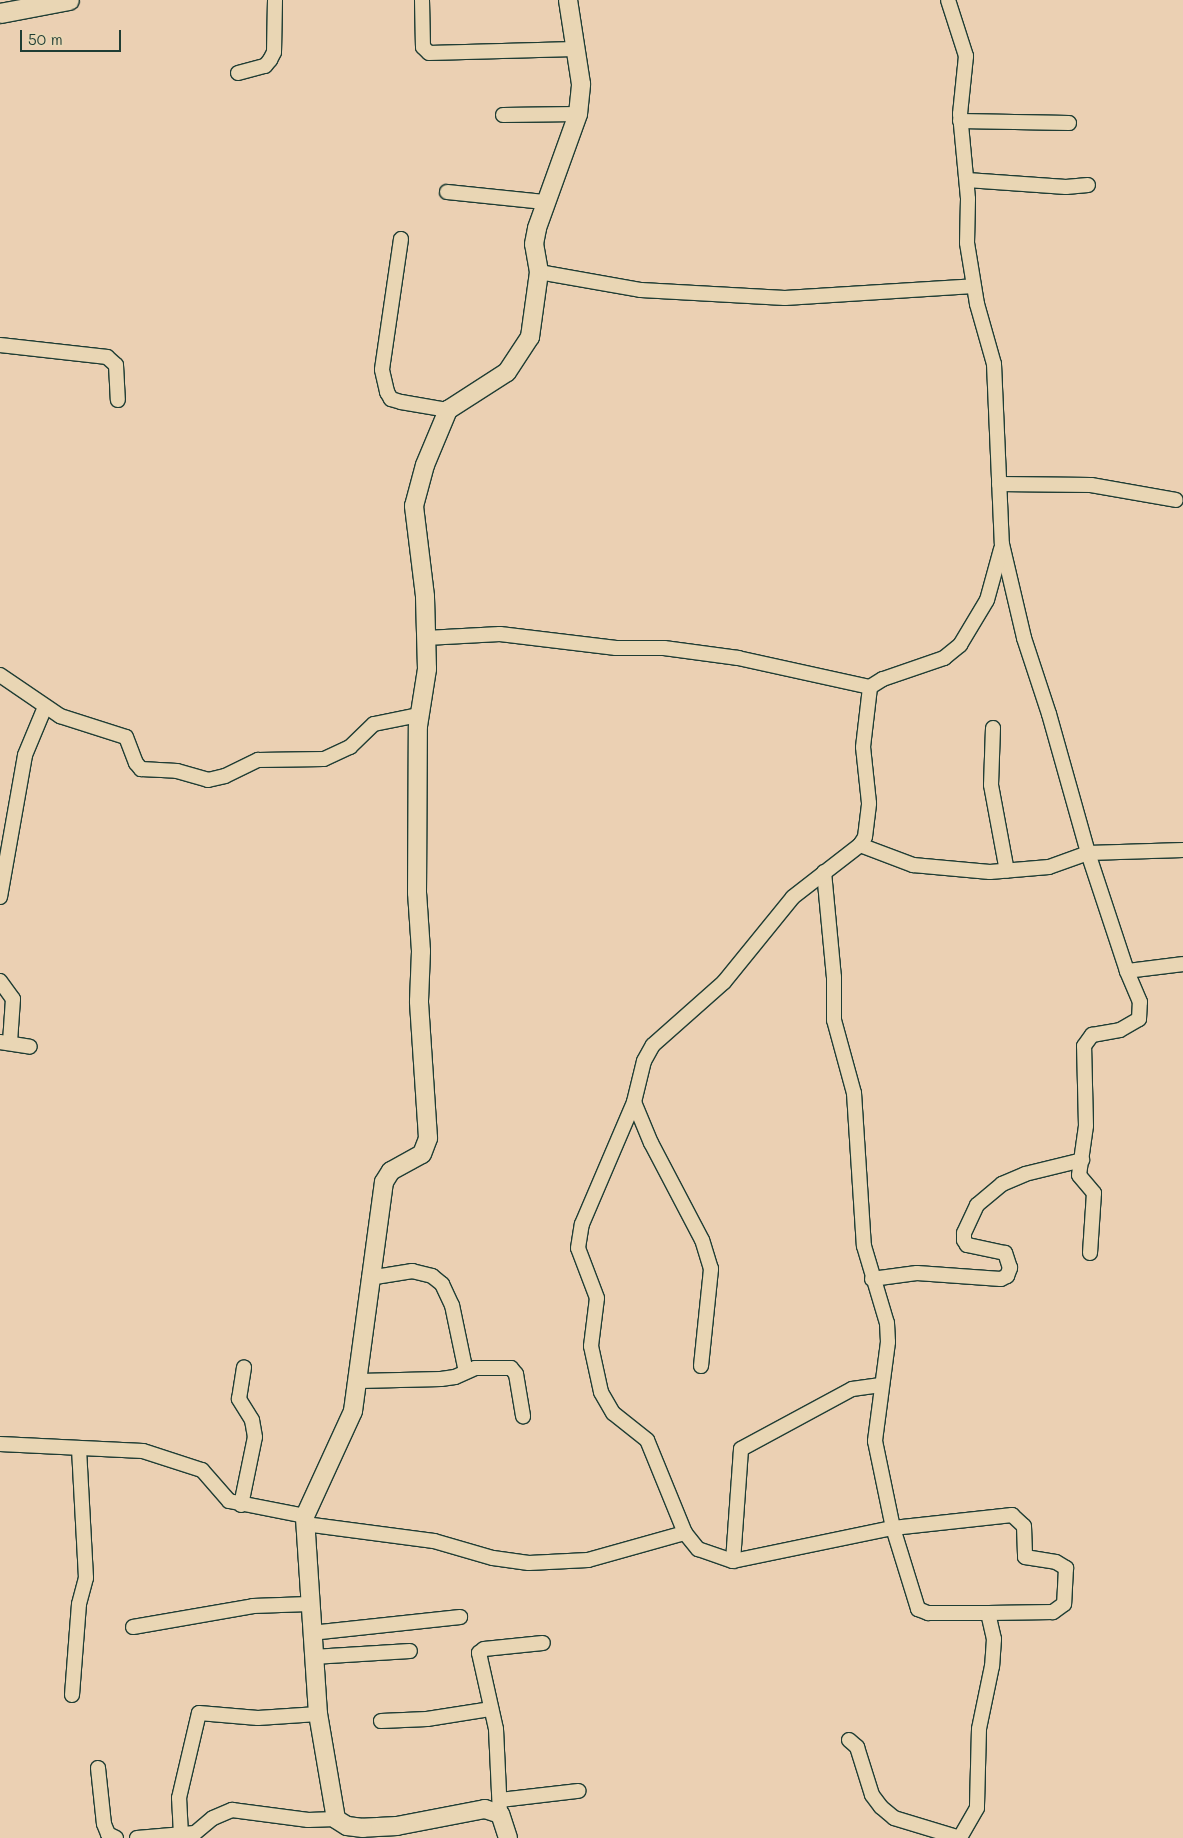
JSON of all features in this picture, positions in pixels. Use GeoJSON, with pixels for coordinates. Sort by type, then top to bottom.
{"type":"FeatureCollection","features":[{"type":"Feature","properties":{"kind":"main road"},"geometry":{"type":"LineString","coordinates":[[0,14],[69,0]]}},
{"type":"Feature","properties":{"kind":"street"},"geometry":{"type":"LineString","coordinates":[[238,73],[265,66],[270,60],[274,52],[275,0]]}},
{"type":"Feature","properties":{"kind":"street"},"geometry":{"type":"LineString","coordinates":[[422,0],[424,47],[429,53],[575,49]]}},
{"type":"Feature","properties":{"kind":"street"},"geometry":{"type":"LineString","coordinates":[[336,1819],[318,1714],[309,1604],[305,1520],[344,1433],[359,1382],[369,1278],[384,1182],[390,1171],[422,1154],[428,1138],[419,1001],[419,715],[428,669],[414,506],[425,465],[448,410],[507,372],[530,337],[539,272],[534,244],[544,202],[566,152],[578,114],[581,84],[568,0]]}},
{"type":"Feature","properties":{"kind":"street"},"geometry":{"type":"LineString","coordinates":[[948,0],[966,56],[960,121],[966,180],[968,243],[974,286],[994,364],[1002,544],[1024,638],[1049,714],[1088,853],[1127,971],[1140,1002],[1139,1018],[1120,1030],[1092,1035],[1084,1046],[1086,1126],[1080,1178],[1094,1193],[1090,1253]]}},
{"type":"Feature","properties":{"kind":"street"},"geometry":{"type":"LineString","coordinates":[[503,115],[578,114]]}},
{"type":"Feature","properties":{"kind":"street"},"geometry":{"type":"LineString","coordinates":[[960,121],[1069,123]]}},
{"type":"Feature","properties":{"kind":"street"},"geometry":{"type":"LineString","coordinates":[[966,180],[1066,187],[1088,185]]}},
{"type":"Feature","properties":{"kind":"street"},"geometry":{"type":"LineString","coordinates":[[447,192],[544,202]]}},
{"type":"Feature","properties":{"kind":"street"},"geometry":{"type":"LineString","coordinates":[[402,239],[382,370],[386,392],[391,399],[401,402],[448,410]]}},
{"type":"Feature","properties":{"kind":"street"},"geometry":{"type":"LineString","coordinates":[[539,272],[641,290],[785,298],[974,286]]}},
{"type":"Feature","properties":{"kind":"street"},"geometry":{"type":"LineString","coordinates":[[0,345],[107,357],[116,366],[118,400]]}},
{"type":"Feature","properties":{"kind":"street"},"geometry":{"type":"LineString","coordinates":[[999,484],[1091,485],[1176,500]]}},
{"type":"Feature","properties":{"kind":"street"},"geometry":{"type":"LineString","coordinates":[[426,638],[500,634],[616,648],[664,648],[738,658],[870,687],[944,658],[960,645],[987,600],[1002,544]]}},
{"type":"Feature","properties":{"kind":"street"},"geometry":{"type":"LineString","coordinates":[[0,675],[45,707],[80,724],[126,737],[136,763],[141,769],[177,771],[208,780],[225,776],[258,760],[324,759],[350,747],[374,724],[419,715]]}},
{"type":"Feature","properties":{"kind":"street"},"geometry":{"type":"LineString","coordinates":[[824,872],[834,977],[834,1020],[854,1093],[864,1246],[872,1279],[887,1323],[888,1342],[875,1441],[893,1528],[918,1609],[928,1613],[1053,1612],[1064,1604],[1066,1568],[1056,1562],[1025,1557],[1024,1526],[1019,1518],[1012,1515],[893,1528],[733,1561],[698,1549],[684,1533],[647,1440],[613,1414],[601,1392],[591,1346],[597,1298],[578,1248],[582,1224],[634,1102],[644,1061],[653,1045],[724,982],[793,897],[824,872],[860,845],[865,837],[869,803],[863,747],[870,687]]}},
{"type":"Feature","properties":{"kind":"street"},"geometry":{"type":"LineString","coordinates":[[0,896],[25,755],[45,707]]}},
{"type":"Feature","properties":{"kind":"street"},"geometry":{"type":"LineString","coordinates":[[993,728],[991,785],[1007,871]]}},
{"type":"Feature","properties":{"kind":"street"},"geometry":{"type":"LineString","coordinates":[[860,845],[914,865],[947,870],[1007,871],[1049,867],[1088,853],[1183,850]]}},
{"type":"Feature","properties":{"kind":"street"},"geometry":{"type":"LineString","coordinates":[[1127,971],[1183,964]]}},
{"type":"Feature","properties":{"kind":"street"},"geometry":{"type":"LineString","coordinates":[[0,981],[13,999],[5,1042],[30,1047]]}},
{"type":"Feature","properties":{"kind":"street"},"geometry":{"type":"LineString","coordinates":[[634,1102],[709,1258],[711,1286],[701,1366]]}},
{"type":"Feature","properties":{"kind":"street"},"geometry":{"type":"LineString","coordinates":[[872,1279],[917,1273],[1001,1279],[1007,1276],[1010,1268],[1005,1253],[968,1244],[964,1240],[964,1232],[977,1205],[1002,1184],[1025,1174],[1082,1160]]}},
{"type":"Feature","properties":{"kind":"street"},"geometry":{"type":"LineString","coordinates":[[369,1278],[412,1271],[432,1276],[442,1284],[452,1304],[466,1372]]}},
{"type":"Feature","properties":{"kind":"street"},"geometry":{"type":"LineString","coordinates":[[359,1382],[441,1379],[494,1366],[511,1368],[516,1374],[523,1416]]}},
{"type":"Feature","properties":{"kind":"street"},"geometry":{"type":"LineString","coordinates":[[241,1505],[255,1437],[252,1420],[240,1399],[244,1368]]}},
{"type":"Feature","properties":{"kind":"street"},"geometry":{"type":"LineString","coordinates":[[733,1561],[741,1449],[852,1388],[881,1385]]}},
{"type":"Feature","properties":{"kind":"street"},"geometry":{"type":"LineString","coordinates":[[0,1444],[80,1450],[133,1449],[202,1470],[213,1479],[223,1497],[241,1505],[305,1520],[434,1541],[492,1558],[529,1563],[588,1560],[684,1533]]}},
{"type":"Feature","properties":{"kind":"street"},"geometry":{"type":"LineString","coordinates":[[72,1695],[79,1604],[86,1578],[80,1450]]}},
{"type":"Feature","properties":{"kind":"street"},"geometry":{"type":"LineString","coordinates":[[133,1628],[253,1606],[309,1604]]}},
{"type":"Feature","properties":{"kind":"street"},"geometry":{"type":"LineString","coordinates":[[849,1740],[857,1747],[872,1795],[881,1807],[894,1818],[960,1838],[976,1808],[980,1788],[979,1729],[994,1653],[988,1613]]}},
{"type":"Feature","properties":{"kind":"street"},"geometry":{"type":"LineString","coordinates":[[312,1633],[460,1617]]}},
{"type":"Feature","properties":{"kind":"street"},"geometry":{"type":"LineString","coordinates":[[508,1838],[500,1807],[491,1709],[479,1657],[480,1650],[543,1643]]}},
{"type":"Feature","properties":{"kind":"street"},"geometry":{"type":"LineString","coordinates":[[313,1657],[410,1651]]}},
{"type":"Feature","properties":{"kind":"street"},"geometry":{"type":"LineString","coordinates":[[381,1721],[427,1719],[491,1709]]}},
{"type":"Feature","properties":{"kind":"street"},"geometry":{"type":"LineString","coordinates":[[181,1835],[179,1798],[199,1713],[258,1718],[318,1714]]}},
{"type":"Feature","properties":{"kind":"street"},"geometry":{"type":"LineString","coordinates":[[98,1768],[104,1824],[108,1834],[116,1838]]}},
{"type":"Feature","properties":{"kind":"street"},"geometry":{"type":"LineString","coordinates":[[137,1838],[195,1833],[221,1813],[232,1810],[308,1820],[336,1819],[348,1826],[363,1828],[423,1823],[578,1791]]}}]}
